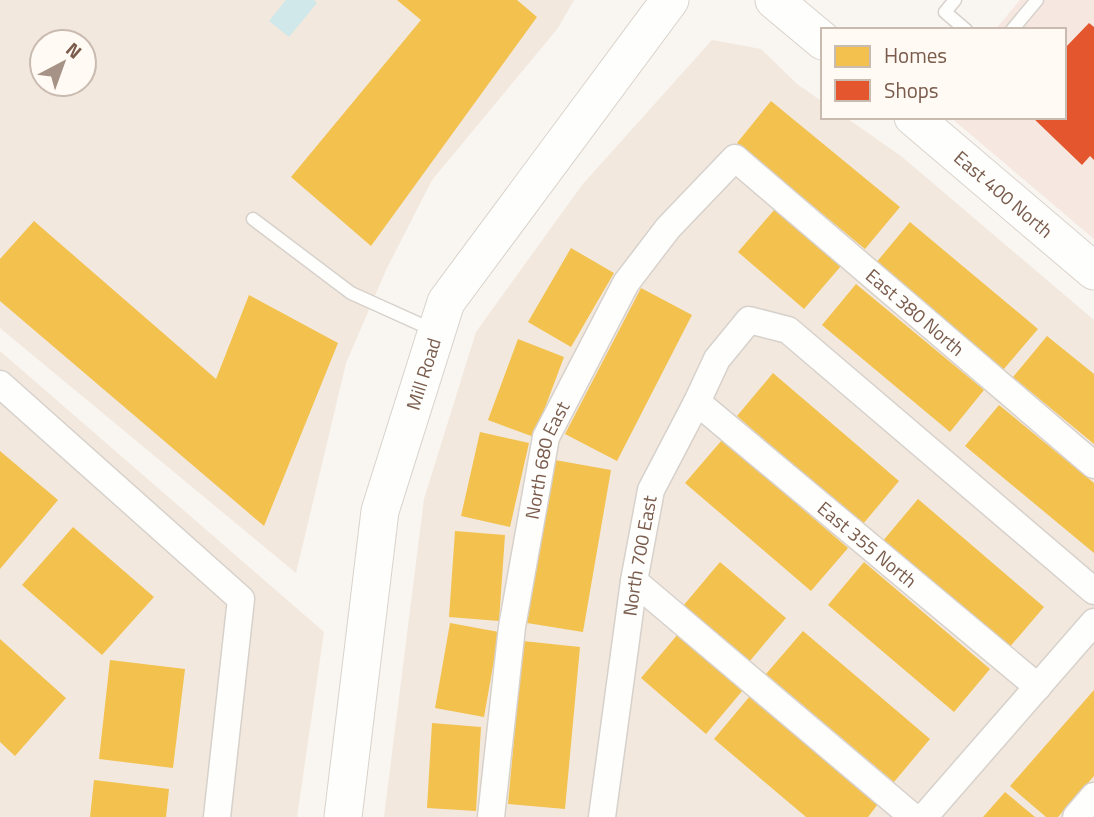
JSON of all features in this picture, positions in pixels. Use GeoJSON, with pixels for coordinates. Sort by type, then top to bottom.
{"type":"FeatureCollection","features":[{"type":"Feature","properties":{"kind":"main road","name":"Mill Road"},"geometry":{"type":"LineString","coordinates":[[343,817],[380,510],[446,302],[670,0]]}},
{"type":"Feature","properties":{"kind":"main road"},"geometry":{"type":"LineString","coordinates":[[774,0],[821,39]]}},
{"type":"Feature","properties":{"kind":"main road","name":"East 400 North"},"geometry":{"type":"LineString","coordinates":[[915,119],[1094,271]]}},
{"type":"Feature","properties":{"kind":"street","name":"East 380 North"},"geometry":{"type":"LineString","coordinates":[[734,158],[1094,465]]}},
{"type":"Feature","properties":{"kind":"street","name":"North 680 East"},"geometry":{"type":"LineString","coordinates":[[491,817],[512,627],[546,437],[626,283],[668,228],[734,158]]}},
{"type":"Feature","properties":{"kind":"street","name":"North 700 East"},"geometry":{"type":"LineString","coordinates":[[602,817],[634,581],[651,489],[717,359],[749,320],[788,330],[1094,591]]}},
{"type":"Feature","properties":{"kind":"street"},"geometry":{"type":"LineString","coordinates":[[0,384],[241,599],[217,817]]}},
{"type":"Feature","properties":{"kind":"street","name":"East 355 North"},"geometry":{"type":"LineString","coordinates":[[697,402],[1038,687]]}},
{"type":"Feature","properties":{"kind":"street"},"geometry":{"type":"LineString","coordinates":[[634,581],[914,817]]}},
{"type":"Feature","properties":{"kind":"street"},"geometry":{"type":"LineString","coordinates":[[924,817],[1094,622]]}},
{"type":"Feature","properties":{"kind":"street"},"geometry":{"type":"LineString","coordinates":[[1076,817],[1094,796]]}},
{"type":"Feature","properties":{"kind":"lane"},"geometry":{"type":"LineString","coordinates":[[955,0],[945,12],[964,28]]}},
{"type":"Feature","properties":{"kind":"lane"},"geometry":{"type":"LineString","coordinates":[[1014,28],[1037,0]]}},
{"type":"Feature","properties":{"kind":"lane"},"geometry":{"type":"LineString","coordinates":[[253,219],[351,293],[437,331]]}},
{"type":"Feature","properties":{"kind":"shaded area"},"geometry":{"type":"Polygon","coordinates":[[[0,0],[574,0],[558,28],[432,180],[386,270],[346,363],[296,573],[0,328],[0,0]]]}},
{"type":"Feature","properties":{"kind":"shaded area"},"geometry":{"type":"Polygon","coordinates":[[[1020,0],[1094,0],[1094,239],[952,119],[1066,119],[1066,28],[997,28],[1020,0]]]}},
{"type":"Feature","properties":{"kind":"shaded area"},"geometry":{"type":"Polygon","coordinates":[[[712,40],[761,49],[797,84],[821,101],[821,119],[848,119],[901,156],[1094,320],[1094,817],[384,817],[424,499],[476,332],[582,185],[712,40]]]}},
{"type":"Feature","properties":{"kind":"shaded area"},"geometry":{"type":"Polygon","coordinates":[[[0,351],[324,632],[297,817],[0,817],[0,351]]]}},
{"type":"Feature","properties":{"kind":"water"},"geometry":{"type":"Polygon","coordinates":[[[286,0],[314,0],[317,3],[289,37],[269,21],[286,0]]]}},
{"type":"Feature","properties":{"kind":"building: Homes"},"geometry":{"type":"Polygon","coordinates":[[[397,0],[517,0],[537,17],[371,246],[291,177],[421,20],[397,0]]]}},
{"type":"Feature","properties":{"kind":"building: Homes"},"geometry":{"type":"Polygon","coordinates":[[[771,101],[900,207],[865,249],[737,143],[771,101]]]}},
{"type":"Feature","properties":{"kind":"building: Homes"},"geometry":{"type":"Polygon","coordinates":[[[775,209],[841,266],[804,309],[738,252],[775,209]]]}},
{"type":"Feature","properties":{"kind":"building: Homes"},"geometry":{"type":"Polygon","coordinates":[[[34,221],[216,379],[249,295],[338,343],[264,526],[0,301],[0,259],[34,221]]]}},
{"type":"Feature","properties":{"kind":"building: Homes"},"geometry":{"type":"Polygon","coordinates":[[[910,222],[1038,329],[1003,370],[875,264],[910,222]]]}},
{"type":"Feature","properties":{"kind":"building: Homes"},"geometry":{"type":"Polygon","coordinates":[[[571,248],[614,273],[571,347],[528,322],[571,248]]]}},
{"type":"Feature","properties":{"kind":"building: Homes"},"geometry":{"type":"Polygon","coordinates":[[[856,284],[984,390],[950,432],[822,325],[856,284]]]}},
{"type":"Feature","properties":{"kind":"building: Homes"},"geometry":{"type":"Polygon","coordinates":[[[641,288],[692,315],[617,461],[565,434],[641,288]]]}},
{"type":"Feature","properties":{"kind":"building: Homes"},"geometry":{"type":"Polygon","coordinates":[[[1047,336],[1094,374],[1094,444],[1013,377],[1047,336]]]}},
{"type":"Feature","properties":{"kind":"building: Homes"},"geometry":{"type":"Polygon","coordinates":[[[518,339],[564,357],[534,437],[488,420],[518,339]]]}},
{"type":"Feature","properties":{"kind":"building: Homes"},"geometry":{"type":"Polygon","coordinates":[[[773,373],[899,481],[863,524],[737,416],[773,373]]]}},
{"type":"Feature","properties":{"kind":"building: Homes"},"geometry":{"type":"Polygon","coordinates":[[[999,405],[1094,483],[1094,553],[965,446],[999,405]]]}},
{"type":"Feature","properties":{"kind":"building: Homes"},"geometry":{"type":"Polygon","coordinates":[[[480,432],[529,443],[510,527],[461,516],[480,432]]]}},
{"type":"Feature","properties":{"kind":"building: Homes"},"geometry":{"type":"Polygon","coordinates":[[[722,440],[848,548],[811,591],[685,483],[722,440]]]}},
{"type":"Feature","properties":{"kind":"building: Homes"},"geometry":{"type":"Polygon","coordinates":[[[0,451],[58,500],[0,569],[0,451]]]}},
{"type":"Feature","properties":{"kind":"building: Homes"},"geometry":{"type":"Polygon","coordinates":[[[555,460],[611,470],[583,632],[527,623],[555,460]]]}},
{"type":"Feature","properties":{"kind":"building: Homes"},"geometry":{"type":"Polygon","coordinates":[[[918,499],[1044,607],[1008,649],[882,542],[918,499]]]}},
{"type":"Feature","properties":{"kind":"building: Homes"},"geometry":{"type":"Polygon","coordinates":[[[73,527],[154,597],[102,655],[22,585],[73,527]]]}},
{"type":"Feature","properties":{"kind":"building: Homes"},"geometry":{"type":"Polygon","coordinates":[[[455,531],[505,535],[499,621],[449,617],[455,531]]]}},
{"type":"Feature","properties":{"kind":"building: Homes"},"geometry":{"type":"Polygon","coordinates":[[[720,562],[786,618],[749,662],[683,606],[720,562]]]}},
{"type":"Feature","properties":{"kind":"building: Homes"},"geometry":{"type":"Polygon","coordinates":[[[864,562],[990,669],[954,712],[828,605],[864,562]]]}},
{"type":"Feature","properties":{"kind":"building: Homes"},"geometry":{"type":"Polygon","coordinates":[[[450,623],[499,632],[484,717],[435,708],[450,623]]]}},
{"type":"Feature","properties":{"kind":"building: Homes"},"geometry":{"type":"Polygon","coordinates":[[[803,631],[930,739],[894,782],[766,674],[803,631]]]}},
{"type":"Feature","properties":{"kind":"building: Homes"},"geometry":{"type":"Polygon","coordinates":[[[678,634],[743,690],[706,734],[641,678],[678,634]]]}},
{"type":"Feature","properties":{"kind":"building: Homes"},"geometry":{"type":"Polygon","coordinates":[[[0,639],[66,698],[15,756],[0,742],[0,639]]]}},
{"type":"Feature","properties":{"kind":"building: Homes"},"geometry":{"type":"Polygon","coordinates":[[[523,641],[580,647],[565,809],[508,804],[523,641]]]}},
{"type":"Feature","properties":{"kind":"building: Homes"},"geometry":{"type":"Polygon","coordinates":[[[110,660],[185,669],[173,768],[99,759],[110,660]]]}},
{"type":"Feature","properties":{"kind":"building: Homes"},"geometry":{"type":"Polygon","coordinates":[[[1094,690],[1094,776],[1058,817],[1046,817],[1010,786],[1094,690]]]}},
{"type":"Feature","properties":{"kind":"building: Homes"},"geometry":{"type":"Polygon","coordinates":[[[750,696],[878,804],[868,817],[806,817],[714,739],[750,696]]]}},
{"type":"Feature","properties":{"kind":"building: Homes"},"geometry":{"type":"Polygon","coordinates":[[[432,723],[481,727],[476,811],[427,808],[432,723]]]}},
{"type":"Feature","properties":{"kind":"building: Homes"},"geometry":{"type":"Polygon","coordinates":[[[94,780],[169,789],[166,817],[90,817],[94,780]]]}},
{"type":"Feature","properties":{"kind":"building: Homes"},"geometry":{"type":"Polygon","coordinates":[[[1005,792],[1035,817],[983,817],[1005,792]]]}},
{"type":"Feature","properties":{"kind":"building: Shops"},"geometry":{"type":"Polygon","coordinates":[[[1089,23],[1094,27],[1094,160],[1090,156],[1082,165],[1034,119],[1066,119],[1066,47],[1089,23]]]}}]}
